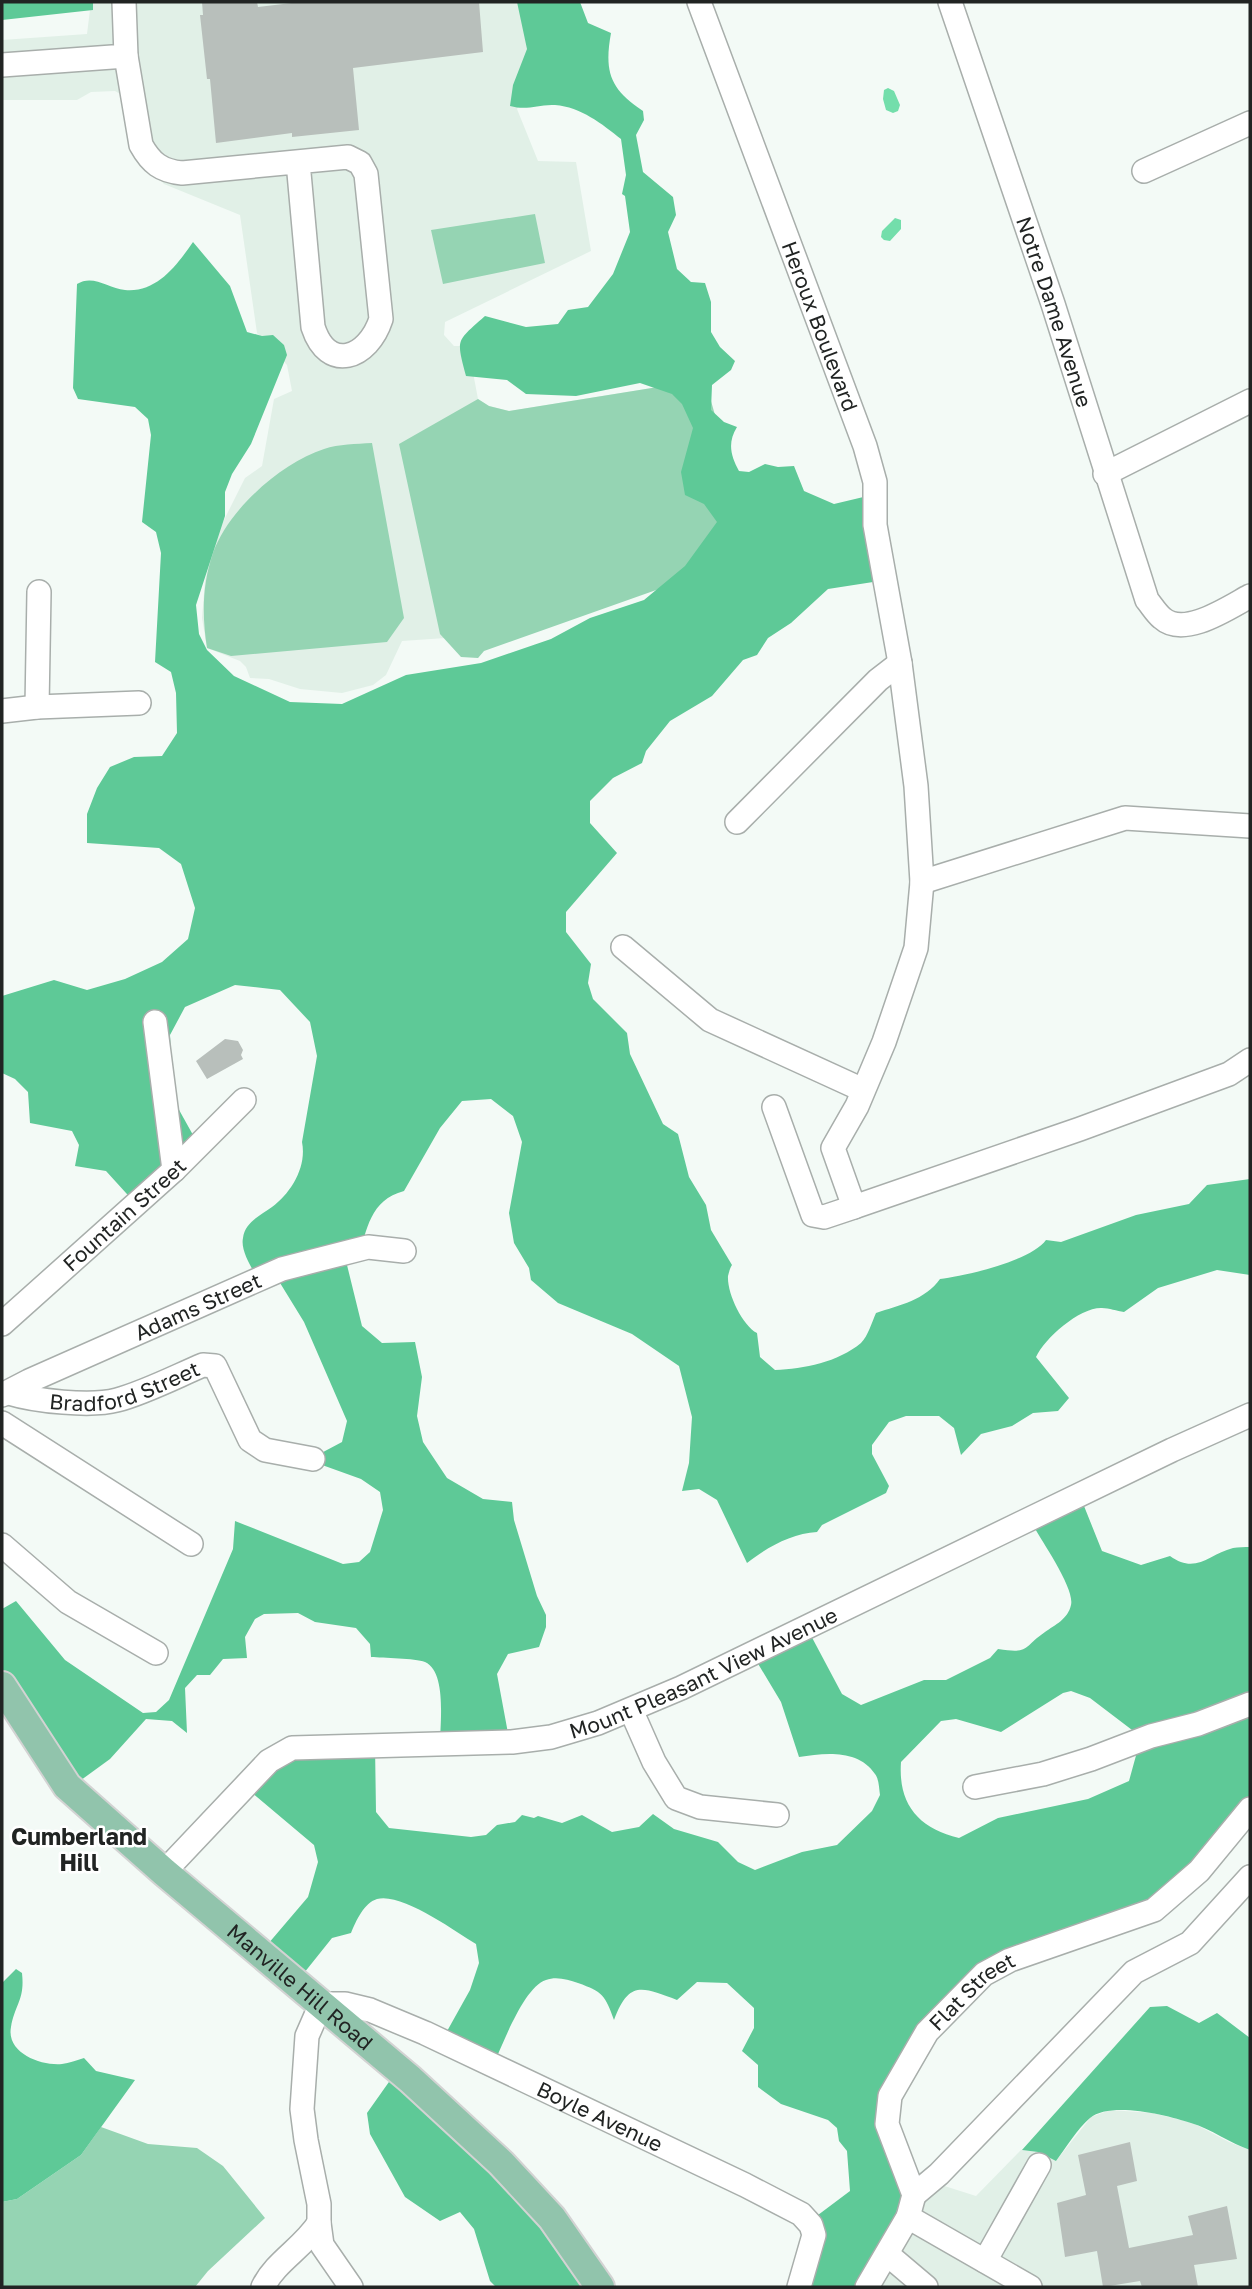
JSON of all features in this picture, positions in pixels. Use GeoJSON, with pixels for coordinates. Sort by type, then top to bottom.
{"type":"FeatureCollection","features":[{"type":"Feature","properties":{"kind":"main road","name":"Manville Hill Road"},"geometry":{"type":"LineString","coordinates":[[2,1686],[67,1786],[164,1872],[410,2079],[501,2163],[552,2218],[600,2287]]}},
{"type":"Feature","properties":{"kind":"street"},"geometry":{"type":"LineString","coordinates":[[124,2],[126,56],[141,145],[147,156],[162,170],[182,173],[348,157],[360,163],[366,174],[381,319],[374,338],[356,354],[342,355],[329,350],[317,339],[313,327],[298,162]]}},
{"type":"Feature","properties":{"kind":"street","name":"Heroux Boulevard"},"geometry":{"type":"LineString","coordinates":[[699,2],[865,446],[874,482],[875,525],[900,663],[916,786],[922,882],[916,948],[884,1042],[833,1148],[854,1207]]}},
{"type":"Feature","properties":{"kind":"street","name":"Notre Dame Avenue"},"geometry":{"type":"LineString","coordinates":[[950,2],[1053,304],[1147,600],[1163,620],[1181,626],[1210,617],[1250,596]]}},
{"type":"Feature","properties":{"kind":"street"},"geometry":{"type":"LineString","coordinates":[[2,65],[126,56]]}},
{"type":"Feature","properties":{"kind":"street"},"geometry":{"type":"LineString","coordinates":[[1144,171],[1250,123]]}},
{"type":"Feature","properties":{"kind":"street"},"geometry":{"type":"LineString","coordinates":[[1105,474],[1250,401]]}},
{"type":"Feature","properties":{"kind":"street"},"geometry":{"type":"LineString","coordinates":[[37,707],[39,592]]}},
{"type":"Feature","properties":{"kind":"street"},"geometry":{"type":"LineString","coordinates":[[737,822],[878,680],[900,663]]}},
{"type":"Feature","properties":{"kind":"street"},"geometry":{"type":"LineString","coordinates":[[2,711],[139,703]]}},
{"type":"Feature","properties":{"kind":"street"},"geometry":{"type":"LineString","coordinates":[[922,882],[1125,818],[1250,826]]}},
{"type":"Feature","properties":{"kind":"street"},"geometry":{"type":"LineString","coordinates":[[623,947],[710,1020],[863,1090]]}},
{"type":"Feature","properties":{"kind":"street"},"geometry":{"type":"LineString","coordinates":[[155,1022],[174,1170]]}},
{"type":"Feature","properties":{"kind":"street"},"geometry":{"type":"LineString","coordinates":[[774,1107],[813,1215],[824,1217],[1192,1088],[1229,1074],[1250,1060]]}},
{"type":"Feature","properties":{"kind":"street","name":"Fountain Street"},"geometry":{"type":"LineString","coordinates":[[2,1319],[174,1170],[244,1100]]}},
{"type":"Feature","properties":{"kind":"street","name":"Adams Street"},"geometry":{"type":"LineString","coordinates":[[5,1394],[54,1369],[282,1269],[368,1247],[404,1251]]}},
{"type":"Feature","properties":{"kind":"street","name":"Bradford Street"},"geometry":{"type":"LineString","coordinates":[[5,1394],[76,1403],[116,1401],[203,1365],[215,1366],[250,1440],[265,1450],[313,1459]]}},
{"type":"Feature","properties":{"kind":"street","name":"Mount Pleasant View Avenue"},"geometry":{"type":"LineString","coordinates":[[164,1872],[269,1761],[292,1748],[512,1742],[551,1737],[631,1710],[1250,1415]]}},
{"type":"Feature","properties":{"kind":"street"},"geometry":{"type":"LineString","coordinates":[[2,1423],[191,1544]]}},
{"type":"Feature","properties":{"kind":"street"},"geometry":{"type":"LineString","coordinates":[[2,1545],[68,1602],[156,1653]]}},
{"type":"Feature","properties":{"kind":"street"},"geometry":{"type":"LineString","coordinates":[[975,1787],[1044,1774],[1126,1744],[1198,1724],[1250,1704]]}},
{"type":"Feature","properties":{"kind":"street"},"geometry":{"type":"LineString","coordinates":[[631,1710],[654,1762],[676,1798],[700,1807],[778,1815]]}},
{"type":"Feature","properties":{"kind":"street","name":"Flat Street"},"geometry":{"type":"LineString","coordinates":[[911,2206],[887,2124],[890,2096],[927,2032],[984,1974],[1010,1961],[1154,1910],[1199,1871],[1250,1809]]}},
{"type":"Feature","properties":{"kind":"street"},"geometry":{"type":"LineString","coordinates":[[867,2287],[911,2206],[939,2174],[1133,1972],[1190,1943],[1250,1877]]}},
{"type":"Feature","properties":{"kind":"street"},"geometry":{"type":"LineString","coordinates":[[321,2004],[307,2036],[302,2109],[319,2204],[322,2245],[351,2287]]}},
{"type":"Feature","properties":{"kind":"street","name":"Boyle Avenue"},"geometry":{"type":"LineString","coordinates":[[321,2004],[345,2004],[370,2010],[425,2032],[801,2214],[811,2225],[814,2235],[799,2287]]}},
{"type":"Feature","properties":{"kind":"street"},"geometry":{"type":"LineString","coordinates":[[985,2261],[1039,2165]]}},
{"type":"Feature","properties":{"kind":"street"},"geometry":{"type":"LineString","coordinates":[[911,2206],[985,2261],[1030,2287]]}},
{"type":"Feature","properties":{"kind":"street"},"geometry":{"type":"LineString","coordinates":[[263,2287],[278,2265],[309,2238],[319,2223]]}},
{"type":"Feature","properties":{"kind":"street"},"geometry":{"type":"LineString","coordinates":[[887,2254],[926,2287]]}},
{"type":"Feature","properties":{"kind":"shaded area"},"geometry":{"type":"Polygon","coordinates":[[[2,2],[93,2],[93,10],[2,20],[2,2]]]}},
{"type":"Feature","properties":{"kind":"shaded area"},"geometry":{"type":"Polygon","coordinates":[[[91,2],[527,2],[541,63],[517,109],[538,161],[576,162],[591,251],[445,322],[444,335],[454,346],[468,346],[478,399],[489,406],[509,411],[689,382],[478,658],[460,637],[402,641],[386,675],[373,685],[342,693],[300,689],[269,679],[250,678],[246,667],[240,661],[207,648],[202,618],[205,580],[219,530],[245,478],[262,466],[274,399],[292,391],[287,365],[257,333],[240,215],[164,184],[132,149],[127,98],[115,91],[91,92],[77,100],[2,100],[2,40],[87,34],[91,2]]]}},
{"type":"Feature","properties":{"kind":"shaded area"},"geometry":{"type":"Polygon","coordinates":[[[517,2],[580,2],[588,23],[611,33],[608,59],[612,78],[623,95],[643,111],[644,120],[636,135],[643,172],[673,197],[676,215],[668,232],[677,269],[691,282],[705,283],[711,302],[711,332],[720,347],[735,361],[731,370],[712,385],[711,410],[724,422],[737,427],[731,449],[739,471],[749,472],[765,464],[794,466],[804,491],[834,504],[876,494],[886,580],[828,589],[791,623],[768,638],[757,655],[743,660],[712,696],[670,721],[646,751],[642,763],[613,778],[590,801],[590,823],[617,853],[566,912],[566,932],[591,964],[588,983],[593,999],[627,1033],[630,1054],[663,1124],[678,1134],[689,1177],[706,1205],[711,1230],[732,1265],[728,1283],[741,1316],[757,1333],[760,1357],[775,1370],[831,1360],[861,1343],[876,1313],[919,1297],[940,1279],[981,1271],[1012,1261],[1027,1255],[1046,1240],[1061,1242],[1136,1215],[1189,1204],[1207,1185],[1250,1179],[1250,1275],[1217,1270],[1158,1288],[1124,1312],[1105,1308],[1093,1309],[1074,1318],[1047,1341],[1036,1357],[1069,1398],[1058,1411],[1033,1413],[1012,1426],[981,1434],[961,1455],[954,1428],[939,1416],[906,1416],[889,1422],[872,1445],[872,1454],[889,1486],[886,1493],[822,1525],[817,1532],[780,1542],[747,1563],[717,1500],[699,1489],[682,1491],[689,1463],[692,1417],[679,1366],[632,1334],[558,1303],[531,1280],[529,1268],[514,1243],[509,1213],[522,1142],[513,1116],[491,1099],[462,1101],[440,1128],[404,1191],[384,1201],[377,1209],[358,1259],[347,1265],[362,1326],[382,1343],[415,1342],[422,1377],[417,1416],[423,1442],[447,1478],[483,1499],[512,1502],[514,1520],[537,1596],[546,1615],[546,1627],[539,1647],[508,1654],[497,1674],[510,1744],[440,1744],[441,1699],[437,1676],[425,1662],[371,1657],[370,1644],[356,1628],[315,1622],[298,1613],[264,1614],[255,1619],[245,1637],[247,1658],[223,1659],[210,1675],[197,1675],[185,1688],[187,1733],[172,1721],[146,1719],[110,1759],[77,1783],[2,1681],[2,1609],[16,1601],[65,1660],[143,1713],[156,1712],[169,1700],[233,1549],[235,1521],[343,1564],[359,1562],[370,1552],[383,1510],[380,1492],[361,1479],[311,1461],[310,1459],[342,1442],[347,1421],[304,1322],[277,1278],[260,1283],[248,1261],[243,1243],[247,1228],[285,1194],[300,1170],[302,1142],[317,1056],[310,1022],[280,990],[235,985],[185,1007],[170,1035],[173,1099],[193,1135],[203,1142],[136,1204],[106,1171],[75,1166],[79,1145],[72,1131],[30,1123],[28,1092],[15,1079],[2,1073],[2,996],[54,980],[87,990],[125,979],[162,962],[188,939],[195,908],[181,864],[159,848],[87,843],[87,814],[97,788],[110,767],[134,757],[162,756],[177,733],[176,693],[171,672],[155,662],[161,553],[156,532],[142,522],[151,435],[148,419],[135,407],[78,399],[73,388],[77,284],[89,280],[125,290],[147,287],[165,276],[193,242],[230,286],[247,332],[262,336],[273,335],[284,345],[287,355],[251,444],[232,474],[225,492],[225,516],[196,605],[199,634],[207,650],[234,676],[290,702],[342,704],[406,675],[481,663],[551,639],[590,618],[644,600],[685,566],[717,522],[704,504],[685,495],[681,472],[693,428],[682,404],[672,394],[640,383],[576,396],[526,394],[507,380],[466,376],[461,354],[460,347],[464,336],[485,316],[526,327],[558,324],[568,310],[588,307],[613,274],[630,232],[625,196],[622,194],[626,175],[621,139],[599,122],[565,106],[510,106],[513,85],[527,49],[517,2]]]}},
{"type":"Feature","properties":{"kind":"shaded area"},"geometry":{"type":"Polygon","coordinates":[[[888,88],[894,91],[900,105],[898,111],[893,113],[886,110],[883,99],[884,90],[888,88]]]}},
{"type":"Feature","properties":{"kind":"shaded area"},"geometry":{"type":"Polygon","coordinates":[[[535,214],[545,263],[443,284],[431,230],[535,214]]]}},
{"type":"Feature","properties":{"kind":"shaded area"},"geometry":{"type":"Polygon","coordinates":[[[895,218],[901,220],[901,229],[890,241],[884,240],[881,237],[882,231],[895,218]]]}},
{"type":"Feature","properties":{"kind":"shaded area"},"geometry":{"type":"Polygon","coordinates":[[[689,382],[707,387],[755,555],[484,651],[478,658],[461,657],[440,634],[399,444],[478,399],[489,406],[509,411],[689,382]]]}},
{"type":"Feature","properties":{"kind":"shaded area"},"geometry":{"type":"Polygon","coordinates":[[[372,443],[404,618],[387,642],[231,656],[207,648],[204,624],[205,589],[213,553],[220,537],[243,505],[274,477],[308,456],[336,446],[372,443]]]}},
{"type":"Feature","properties":{"kind":"shaded area"},"geometry":{"type":"Polygon","coordinates":[[[1082,1501],[1102,1551],[1141,1565],[1170,1556],[1187,1564],[1195,1563],[1233,1548],[1250,1547],[1250,1811],[1198,1878],[990,1976],[911,2066],[898,2110],[900,2135],[911,2173],[873,2287],[806,2287],[810,2221],[850,2191],[847,2151],[839,2141],[837,2128],[828,2120],[781,2104],[758,2087],[758,2065],[742,2051],[754,2028],[754,2008],[727,1983],[697,1982],[677,2000],[638,1990],[625,1998],[614,2020],[605,2000],[593,1989],[562,1979],[546,1980],[530,1993],[523,2004],[494,2063],[441,2042],[470,1990],[479,1963],[476,1944],[413,1907],[387,1898],[372,1901],[361,1913],[351,1933],[332,1938],[296,1983],[262,1951],[308,1897],[318,1862],[314,1845],[250,1791],[297,1749],[375,1745],[376,1812],[389,1828],[471,1837],[486,1835],[497,1825],[515,1822],[522,1815],[534,1818],[538,1816],[562,1823],[582,1815],[612,1832],[639,1827],[653,1814],[674,1829],[718,1842],[738,1862],[755,1870],[802,1852],[837,1845],[872,1811],[880,1795],[876,1776],[860,1760],[850,1757],[819,1754],[799,1757],[781,1702],[757,1662],[808,1630],[842,1694],[861,1705],[924,1680],[946,1680],[990,1658],[998,1649],[1021,1650],[1061,1621],[1071,1605],[1068,1588],[1034,1527],[1082,1501]],[[1071,1691],[1063,1693],[1001,1732],[956,1719],[941,1721],[901,1762],[901,1777],[907,1802],[922,1821],[932,1828],[959,1838],[998,1818],[1088,1799],[1129,1781],[1140,1741],[1136,1733],[1090,1698],[1071,1691]]]}},
{"type":"Feature","properties":{"kind":"shaded area"},"geometry":{"type":"Polygon","coordinates":[[[16,1969],[22,1973],[22,1990],[11,2036],[19,2051],[44,2063],[65,2064],[84,2058],[96,2071],[135,2080],[81,2155],[17,2199],[2,2202],[2,1983],[16,1969]]]}},
{"type":"Feature","properties":{"kind":"shaded area"},"geometry":{"type":"Polygon","coordinates":[[[1167,2006],[1199,2023],[1217,2013],[1250,2038],[1250,2150],[1206,2129],[1168,2116],[1111,2110],[1090,2118],[1056,2161],[1038,2152],[1022,2150],[1150,2007],[1167,2006]]]}},
{"type":"Feature","properties":{"kind":"shaded area"},"geometry":{"type":"Polygon","coordinates":[[[396,2072],[601,2287],[496,2287],[490,2281],[474,2229],[460,2212],[440,2221],[405,2197],[370,2134],[367,2113],[396,2072]]]}},
{"type":"Feature","properties":{"kind":"shaded area"},"geometry":{"type":"Polygon","coordinates":[[[1110,2110],[1153,2113],[1193,2123],[1250,2150],[1250,2287],[873,2287],[913,2176],[976,2196],[1021,2150],[1038,2152],[1056,2161],[1091,2117],[1110,2110]]]}},
{"type":"Feature","properties":{"kind":"shaded area"},"geometry":{"type":"Polygon","coordinates":[[[101,2127],[148,2144],[197,2148],[223,2166],[265,2218],[208,2271],[195,2287],[2,2287],[2,2202],[17,2199],[81,2155],[101,2127]]]}},
{"type":"Feature","properties":{"kind":"building"},"geometry":{"type":"Polygon","coordinates":[[[202,2],[257,2],[258,7],[300,2],[479,2],[483,52],[353,68],[359,130],[292,137],[292,133],[216,143],[200,15],[203,15],[202,2]]]}},
{"type":"Feature","properties":{"kind":"building"},"geometry":{"type":"Polygon","coordinates":[[[225,1039],[238,1041],[243,1050],[243,1059],[207,1079],[196,1061],[225,1039]]]}},
{"type":"Feature","properties":{"kind":"building"},"geometry":{"type":"Polygon","coordinates":[[[1130,2142],[1137,2181],[1117,2186],[1129,2248],[1193,2235],[1188,2216],[1227,2206],[1237,2259],[1194,2265],[1198,2287],[1142,2287],[1140,2281],[1103,2287],[1097,2251],[1065,2257],[1057,2203],[1086,2195],[1078,2155],[1130,2142]]]}},
{"type":"Feature","properties":{"kind":"district","name":"Cumberland Hill"},"geometry":{"type":"Point","coordinates":[79,1849]}}]}
